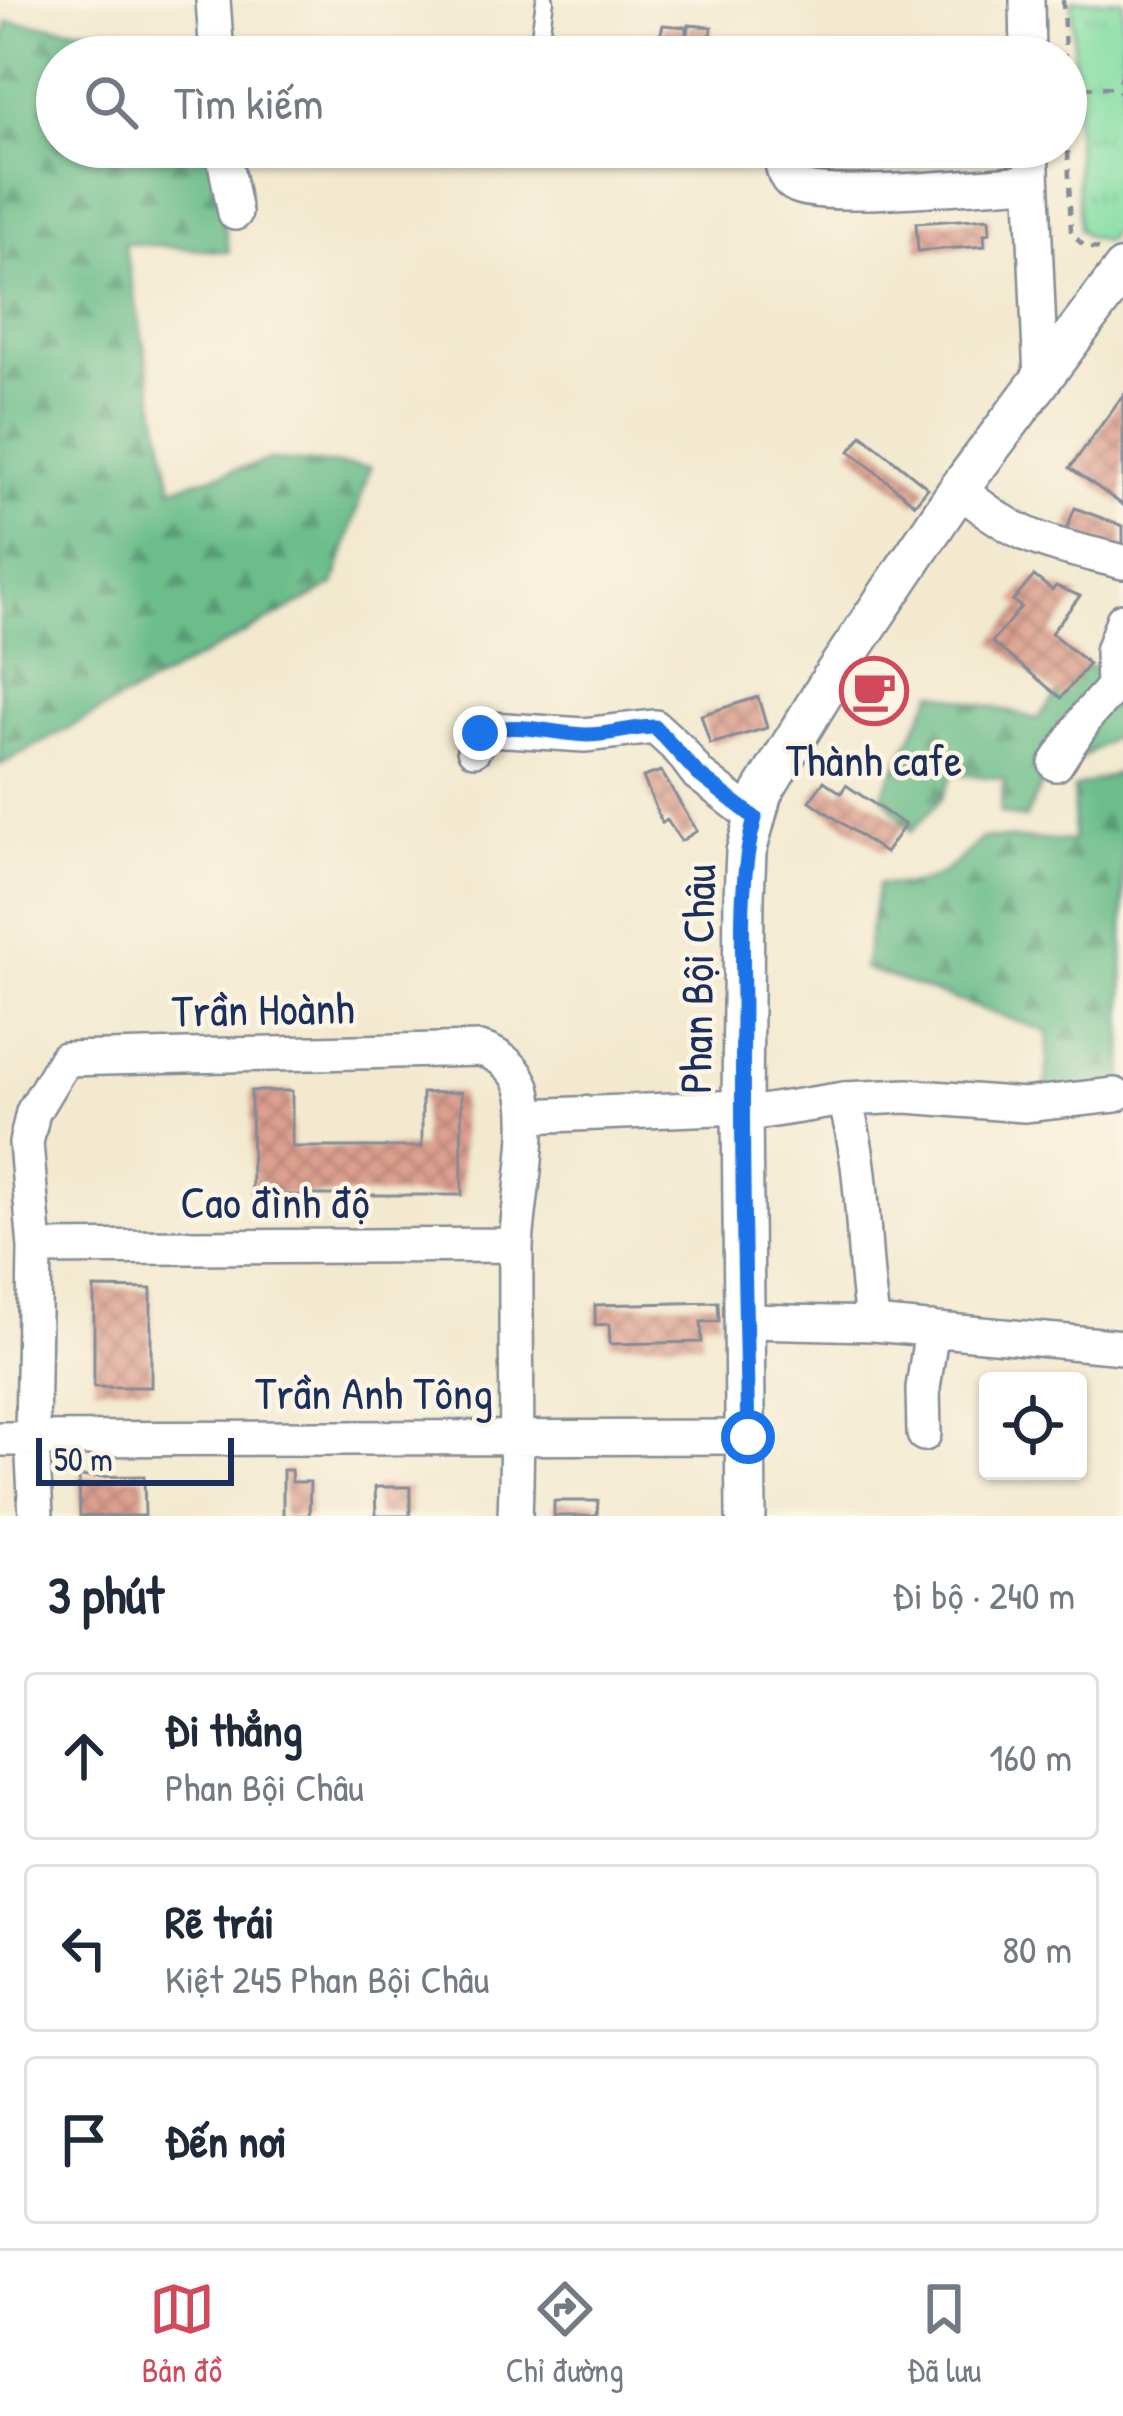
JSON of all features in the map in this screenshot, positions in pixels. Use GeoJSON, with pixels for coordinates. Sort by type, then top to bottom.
{"type":"FeatureCollection","features":[{"type":"Feature","properties":{"kind":"street"},"geometry":{"type":"LineString","coordinates":[[213,0],[216,36]]}},
{"type":"Feature","properties":{"kind":"street"},"geometry":{"type":"LineString","coordinates":[[1027,0],[1028,36]]}},
{"type":"Feature","properties":{"kind":"street"},"geometry":{"type":"LineString","coordinates":[[226,168],[235,213]]}},
{"type":"Feature","properties":{"kind":"street"},"geometry":{"type":"LineString","coordinates":[[783,168],[792,184],[810,190],[1031,182]]}},
{"type":"Feature","properties":{"kind":"street"},"geometry":{"type":"LineString","coordinates":[[1031,168],[1041,379]]}},
{"type":"Feature","properties":{"kind":"street","name":"Phan Bội Châu"},"geometry":{"type":"LineString","coordinates":[[746,1516],[745,874],[762,793],[958,488],[1041,379],[1113,260]]}},
{"type":"Feature","properties":{"kind":"street"},"geometry":{"type":"LineString","coordinates":[[958,488],[993,518],[1027,538],[1123,562]]}},
{"type":"Feature","properties":{"kind":"street"},"geometry":{"type":"LineString","coordinates":[[1056,764],[1113,687],[1112,651],[1123,620]]}},
{"type":"Feature","properties":{"kind":"street"},"geometry":{"type":"LineString","coordinates":[[474,749],[480,733],[490,729],[584,735],[655,727],[698,774],[755,818]]}},
{"type":"Feature","properties":{"kind":"street","name":"Trần Hoành"},"geometry":{"type":"LineString","coordinates":[[14,1155],[26,1143],[33,1112],[65,1059],[479,1049],[497,1054],[521,1082],[526,1116],[516,1245],[519,1438],[515,1516]]}},
{"type":"Feature","properties":{"kind":"street"},"geometry":{"type":"LineString","coordinates":[[526,1116],[742,1111],[907,1096],[1024,1106],[1115,1095]]}},
{"type":"Feature","properties":{"kind":"street"},"geometry":{"type":"LineString","coordinates":[[844,1100],[855,1147],[864,1276],[873,1324]]}},
{"type":"Feature","properties":{"kind":"street"},"geometry":{"type":"LineString","coordinates":[[14,1155],[35,1248],[16,1439],[36,1516]]}},
{"type":"Feature","properties":{"kind":"street","name":"Cao đình độ"},"geometry":{"type":"LineString","coordinates":[[35,1248],[516,1245]]}},
{"type":"Feature","properties":{"kind":"street"},"geometry":{"type":"LineString","coordinates":[[746,1322],[873,1324],[1123,1347]]}},
{"type":"Feature","properties":{"kind":"street"},"geometry":{"type":"LineString","coordinates":[[924,1434],[923,1388],[932,1329]]}},
{"type":"Feature","properties":{"kind":"street","name":"Trần Anh Tông"},"geometry":{"type":"LineString","coordinates":[[16,1439],[748,1437]]}},
{"type":"Feature","properties":{"kind":"lane"},"geometry":{"type":"LineString","coordinates":[[540,36],[545,0]]}},
{"type":"Feature","properties":{"kind":"path"},"geometry":{"type":"LineString","coordinates":[[1063,0],[1064,36]]}},
{"type":"Feature","properties":{"kind":"path"},"geometry":{"type":"LineString","coordinates":[[1123,73],[1118,87],[1123,98]]}},
{"type":"Feature","properties":{"kind":"path"},"geometry":{"type":"LineString","coordinates":[[1087,90],[1118,87]]}},
{"type":"Feature","properties":{"kind":"path"},"geometry":{"type":"LineString","coordinates":[[1069,168],[1071,233],[1084,247],[1113,260]]}},
{"type":"Feature","properties":{"kind":"green space"},"geometry":{"type":"Polygon","coordinates":[[[1072,0],[1123,0],[1123,218],[1106,241],[1079,229],[1077,168],[1087,168],[1087,36],[1073,36],[1072,0]]]}},
{"type":"Feature","properties":{"kind":"green space"},"geometry":{"type":"Polygon","coordinates":[[[8,22],[159,36],[36,36],[36,168],[215,168],[229,252],[124,243],[172,488],[270,460],[370,467],[334,585],[0,765],[0,57],[8,22]]]}},
{"type":"Feature","properties":{"kind":"green space"},"geometry":{"type":"Polygon","coordinates":[[[1083,663],[1123,680],[1123,731],[1043,782],[1025,819],[1000,813],[1004,779],[953,773],[942,798],[911,832],[882,794],[934,692],[1037,719],[1083,663]]]}},
{"type":"Feature","properties":{"kind":"green space"},"geometry":{"type":"Polygon","coordinates":[[[1123,771],[1123,1093],[1046,1091],[1048,1032],[864,968],[878,884],[911,884],[936,877],[982,838],[1073,841],[1074,788],[1123,771]]]}},
{"type":"Feature","properties":{"kind":"building"},"geometry":{"type":"Polygon","coordinates":[[[663,25],[686,27],[686,36],[660,36],[663,25]]]}},
{"type":"Feature","properties":{"kind":"building"},"geometry":{"type":"Polygon","coordinates":[[[689,25],[712,27],[711,36],[688,36],[689,25]]]}},
{"type":"Feature","properties":{"kind":"building"},"geometry":{"type":"Polygon","coordinates":[[[989,218],[985,246],[918,251],[916,223],[989,218]]]}},
{"type":"Feature","properties":{"kind":"building"},"geometry":{"type":"Polygon","coordinates":[[[1123,395],[1123,505],[1070,468],[1123,395]]]}},
{"type":"Feature","properties":{"kind":"building"},"geometry":{"type":"Polygon","coordinates":[[[862,435],[928,488],[915,504],[850,451],[862,435]]]}},
{"type":"Feature","properties":{"kind":"building"},"geometry":{"type":"Polygon","coordinates":[[[1075,508],[1123,526],[1123,552],[1066,530],[1075,508]]]}},
{"type":"Feature","properties":{"kind":"building"},"geometry":{"type":"Polygon","coordinates":[[[1034,576],[1052,590],[1056,586],[1080,596],[1051,633],[1089,664],[1061,698],[992,642],[1021,607],[1013,601],[1034,576]]]}},
{"type":"Feature","properties":{"kind":"building"},"geometry":{"type":"Polygon","coordinates":[[[758,697],[767,728],[710,744],[701,715],[758,697]]]}},
{"type":"Feature","properties":{"kind":"building"},"geometry":{"type":"Polygon","coordinates":[[[661,771],[697,831],[681,841],[667,820],[662,823],[643,777],[661,771]]]}},
{"type":"Feature","properties":{"kind":"building"},"geometry":{"type":"Polygon","coordinates":[[[824,781],[841,793],[846,785],[905,825],[885,853],[810,801],[824,781]]]}},
{"type":"Feature","properties":{"kind":"building"},"geometry":{"type":"Polygon","coordinates":[[[251,1091],[292,1091],[292,1147],[422,1147],[422,1093],[461,1092],[462,1195],[252,1195],[251,1091]]]}},
{"type":"Feature","properties":{"kind":"building"},"geometry":{"type":"Polygon","coordinates":[[[94,1288],[151,1289],[151,1387],[94,1387],[94,1288]]]}},
{"type":"Feature","properties":{"kind":"building"},"geometry":{"type":"Polygon","coordinates":[[[718,1302],[719,1321],[701,1322],[702,1342],[610,1344],[609,1324],[595,1325],[595,1305],[718,1302]]]}},
{"type":"Feature","properties":{"kind":"building"},"geometry":{"type":"Polygon","coordinates":[[[283,1470],[291,1470],[292,1482],[310,1482],[309,1516],[283,1516],[283,1470]]]}},
{"type":"Feature","properties":{"kind":"building"},"geometry":{"type":"Polygon","coordinates":[[[144,1476],[145,1516],[80,1516],[79,1477],[144,1476]]]}},
{"type":"Feature","properties":{"kind":"building"},"geometry":{"type":"Polygon","coordinates":[[[375,1487],[410,1487],[410,1516],[376,1516],[375,1487]]]}},
{"type":"Feature","properties":{"kind":"building"},"geometry":{"type":"Polygon","coordinates":[[[554,1501],[598,1501],[597,1516],[554,1516],[554,1501]]]}},
{"type":"Feature","properties":{"kind":"place","name":"Thành cafe"},"geometry":{"type":"Point","coordinates":[874,691]}},
{"type":"Feature","properties":{"kind":"route"},"geometry":{"type":"LineString","coordinates":[[480,733],[490,729],[584,735],[655,727],[698,774],[755,818],[746,852],[744,897],[742,1115],[748,1437]]}}]}
